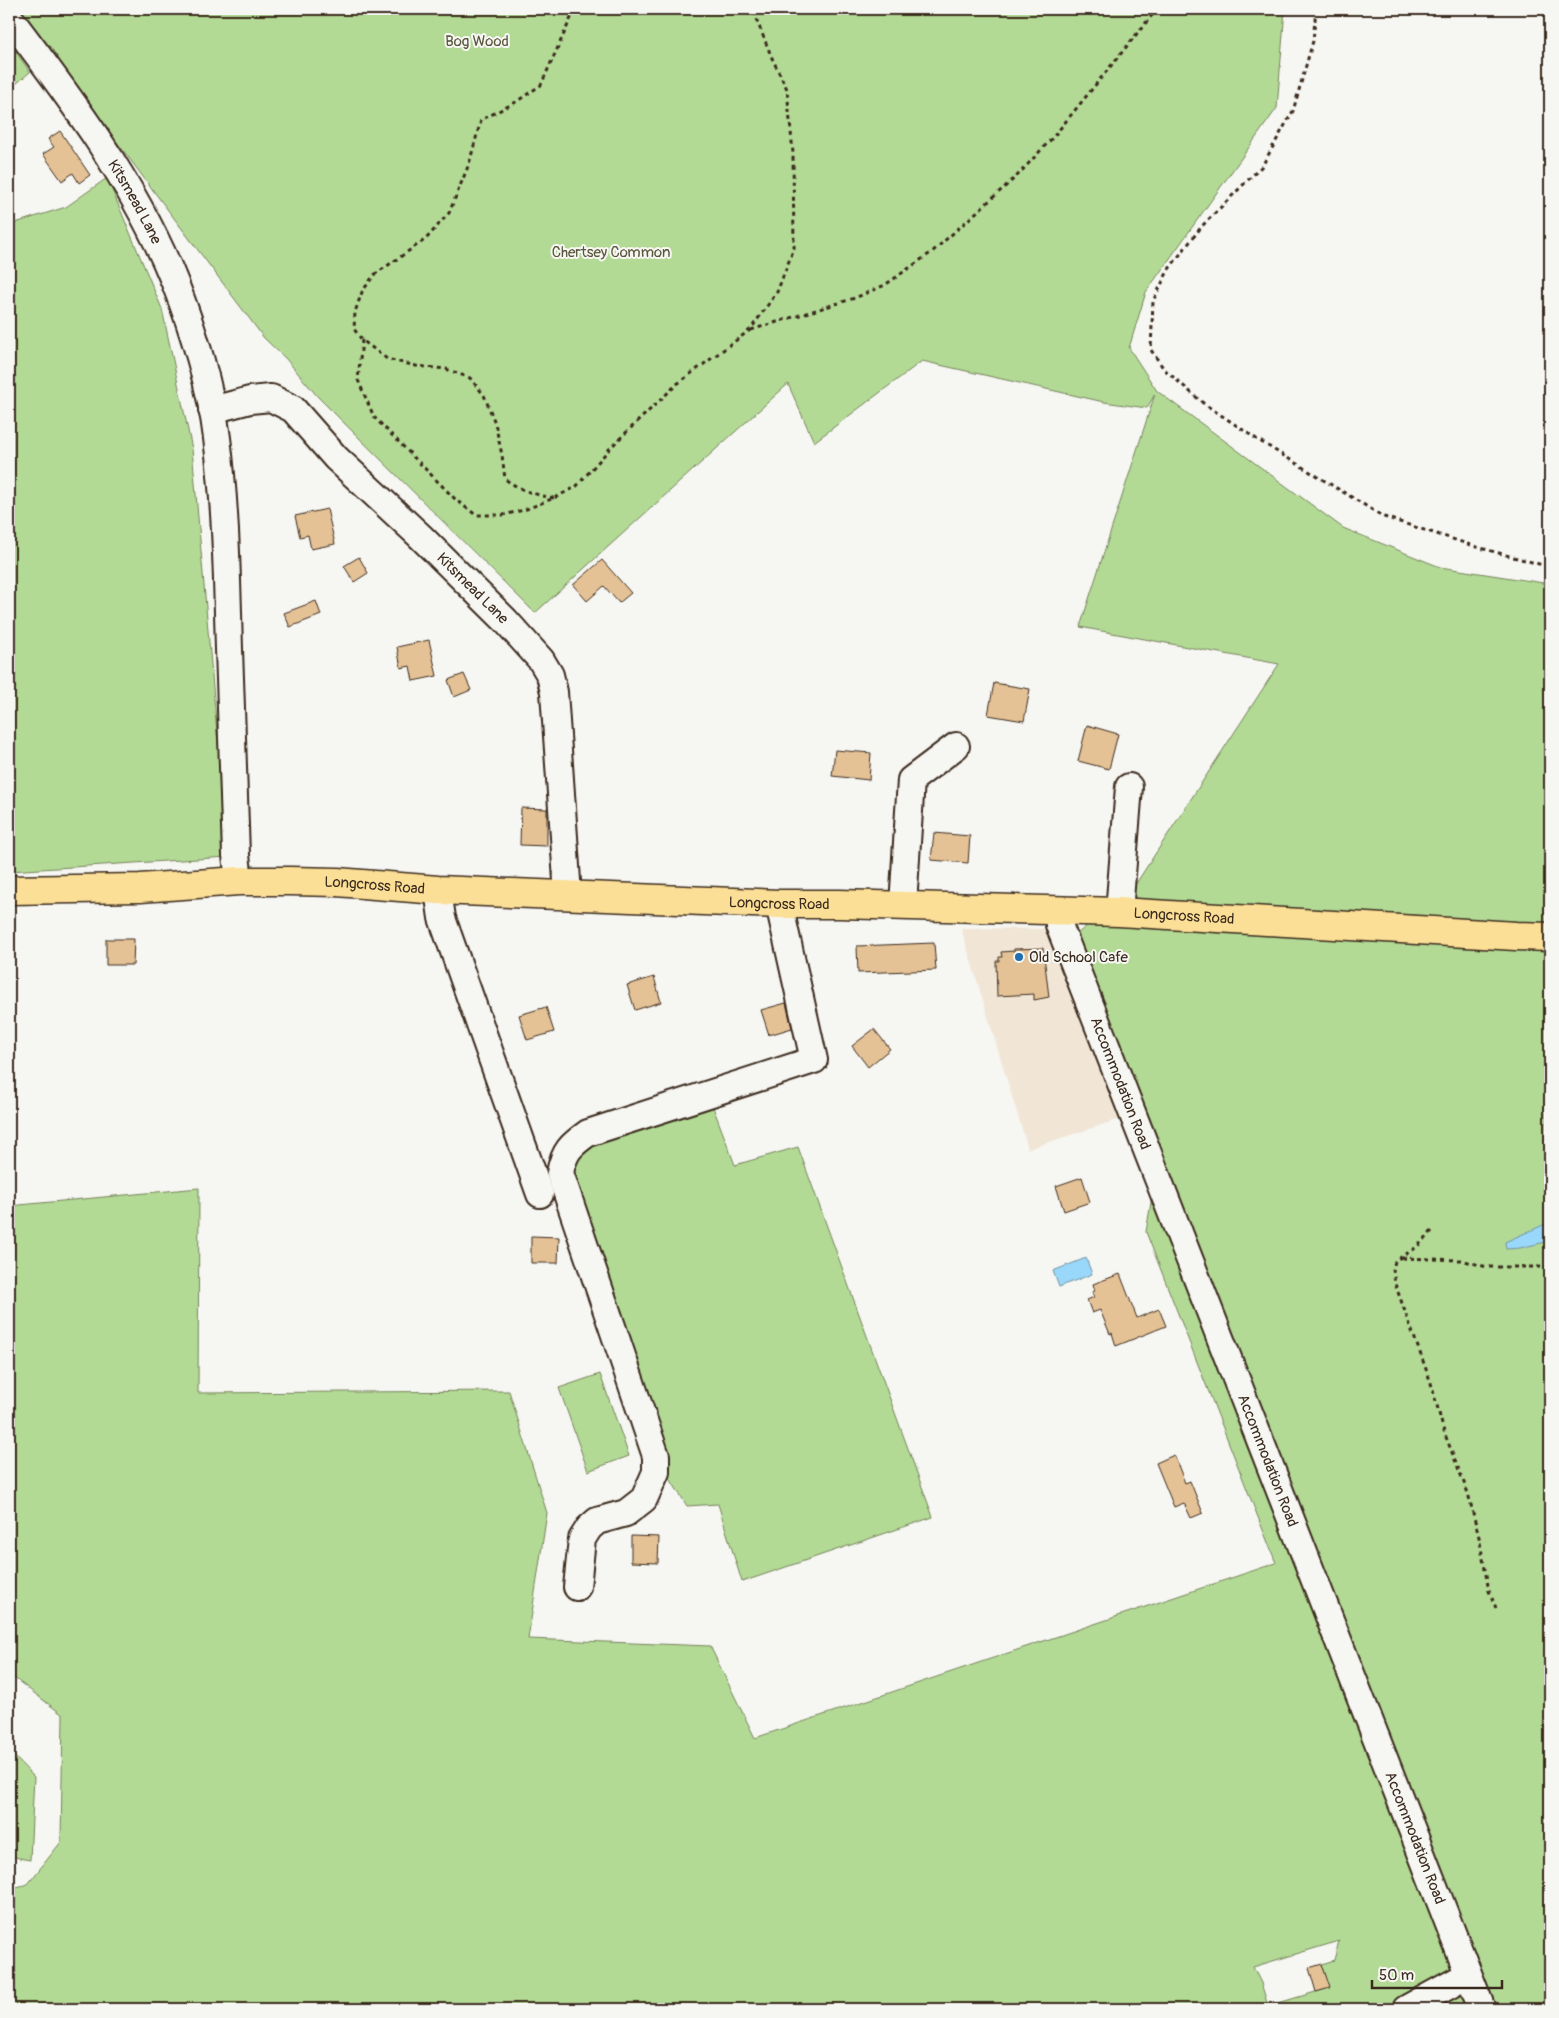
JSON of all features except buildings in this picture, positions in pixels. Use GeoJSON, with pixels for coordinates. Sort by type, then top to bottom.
{"type":"FeatureCollection","features":[{"type":"Feature","properties":{"kind":"main road","name":"Longcross Road"},"geometry":{"type":"LineString","coordinates":[[9,890],[140,888],[239,881],[337,882],[438,890],[779,904],[903,905],[1119,912],[1550,937]]}},
{"type":"Feature","properties":{"kind":"street","name":"Kitsmead Lane"},"geometry":{"type":"LineString","coordinates":[[9,17],[78,109],[145,217],[175,284],[206,382],[217,436],[223,498],[236,855],[239,881]]}},
{"type":"Feature","properties":{"kind":"street","name":"Kitsmead Lane"},"geometry":{"type":"LineString","coordinates":[[212,410],[250,400],[271,398],[293,409],[336,458],[420,536],[505,620],[541,660],[550,675],[554,692],[568,895]]}},
{"type":"Feature","properties":{"kind":"street"},"geometry":{"type":"LineString","coordinates":[[903,905],[911,780],[956,746]]}},
{"type":"Feature","properties":{"kind":"street"},"geometry":{"type":"LineString","coordinates":[[1119,912],[1129,787]]}},
{"type":"Feature","properties":{"kind":"street"},"geometry":{"type":"LineString","coordinates":[[438,890],[442,918],[540,1194]]}},
{"type":"Feature","properties":{"kind":"street"},"geometry":{"type":"LineString","coordinates":[[577,1587],[582,1539],[589,1528],[597,1521],[626,1514],[644,1499],[656,1472],[656,1456],[560,1173],[563,1158],[572,1144],[588,1133],[814,1060],[779,904]]}},
{"type":"Feature","properties":{"kind":"street","name":"Accommodation Road"},"geometry":{"type":"LineString","coordinates":[[1057,910],[1059,925],[1482,2009]]}},
{"type":"Feature","properties":{"kind":"street"},"geometry":{"type":"LineString","coordinates":[[1406,2009],[1468,1975]]}},
{"type":"Feature","properties":{"kind":"path"},"geometry":{"type":"LineString","coordinates":[[554,498],[536,495],[523,490],[505,479],[502,455],[494,423],[484,396],[470,378],[446,368],[416,366],[387,359],[362,340],[354,329],[355,312],[362,292],[374,275],[426,238],[449,213],[469,164],[481,120],[516,102],[541,85],[575,9]]}},
{"type":"Feature","properties":{"kind":"path"},"geometry":{"type":"LineString","coordinates":[[362,340],[358,380],[374,418],[457,501],[476,515],[503,515],[524,510],[576,487],[612,446],[677,384],[750,330],[777,292],[794,248],[793,153],[787,90],[755,16],[756,9]]}},
{"type":"Feature","properties":{"kind":"path"},"geometry":{"type":"LineString","coordinates":[[750,330],[854,298],[886,285],[932,252],[1017,176],[1054,136],[1156,9]]}},
{"type":"Feature","properties":{"kind":"path"},"geometry":{"type":"LineString","coordinates":[[1316,9],[1313,40],[1293,111],[1262,166],[1202,226],[1169,269],[1153,301],[1151,350],[1164,369],[1203,403],[1258,440],[1384,517],[1477,547],[1550,567]]}},
{"type":"Feature","properties":{"kind":"path"},"geometry":{"type":"LineString","coordinates":[[1432,1231],[1417,1247],[1395,1261],[1393,1269],[1395,1284],[1431,1383],[1444,1432],[1468,1493],[1489,1590],[1496,1608]]}},
{"type":"Feature","properties":{"kind":"path"},"geometry":{"type":"LineString","coordinates":[[1401,1258],[1461,1260],[1487,1267],[1550,1267]]}},
{"type":"Feature","properties":{"kind":"shaded area"},"geometry":{"type":"Polygon","coordinates":[[[961,928],[1055,929],[1120,1119],[1028,1149],[961,928]]]}},
{"type":"Feature","properties":{"kind":"green space"},"geometry":{"type":"Polygon","coordinates":[[[17,9],[1285,9],[1277,108],[1146,292],[1129,348],[1157,391],[1343,528],[1440,567],[1550,584],[1550,2009],[9,2009],[9,1889],[28,1884],[61,1842],[63,1715],[9,1674],[9,1206],[199,1188],[198,1393],[509,1391],[547,1513],[528,1639],[710,1646],[755,1738],[1276,1563],[1146,1232],[1160,1149],[1077,934],[1135,885],[1279,664],[1080,627],[1155,394],[1147,408],[1104,402],[922,361],[814,442],[788,384],[535,613],[318,397],[286,359],[264,338],[17,9]],[[1339,1941],[1253,1967],[1261,1983],[1268,2006],[1329,1988],[1322,1964],[1334,1960],[1339,1941]]]}},
{"type":"Feature","properties":{"kind":"green space"},"geometry":{"type":"Polygon","coordinates":[[[9,42],[30,72],[9,90],[9,42]]]}},
{"type":"Feature","properties":{"kind":"green space"},"geometry":{"type":"Polygon","coordinates":[[[107,178],[162,309],[192,449],[228,857],[9,871],[9,225],[66,207],[107,178]]]}},
{"type":"Feature","properties":{"kind":"green space"},"geometry":{"type":"Polygon","coordinates":[[[708,1094],[735,1165],[798,1147],[933,1517],[742,1582],[718,1504],[687,1506],[656,1456],[563,1158],[708,1094]]]}},
{"type":"Feature","properties":{"kind":"green space"},"geometry":{"type":"Polygon","coordinates":[[[600,1374],[629,1456],[588,1471],[559,1388],[600,1374]]]}},
{"type":"Feature","properties":{"kind":"green space"},"geometry":{"type":"Polygon","coordinates":[[[9,1751],[34,1777],[30,1860],[9,1856],[9,1751]]]}},
{"type":"Feature","properties":{"kind":"water"},"geometry":{"type":"Polygon","coordinates":[[[1550,1222],[1550,1241],[1520,1248],[1506,1249],[1505,1242],[1550,1222]]]}},
{"type":"Feature","properties":{"kind":"water"},"geometry":{"type":"Polygon","coordinates":[[[1086,1258],[1092,1274],[1059,1287],[1053,1271],[1086,1258]]]}},
{"type":"Feature","properties":{"kind":"place","name":"Old School Cafe"},"geometry":{"type":"Point","coordinates":[1019,957]}},
{"type":"Feature","properties":{"kind":"park label","name":"Bog Wood"},"geometry":{"type":"Point","coordinates":[477,41]}},
{"type":"Feature","properties":{"kind":"park label","name":"Chertsey Common"},"geometry":{"type":"Point","coordinates":[611,252]}}]}
